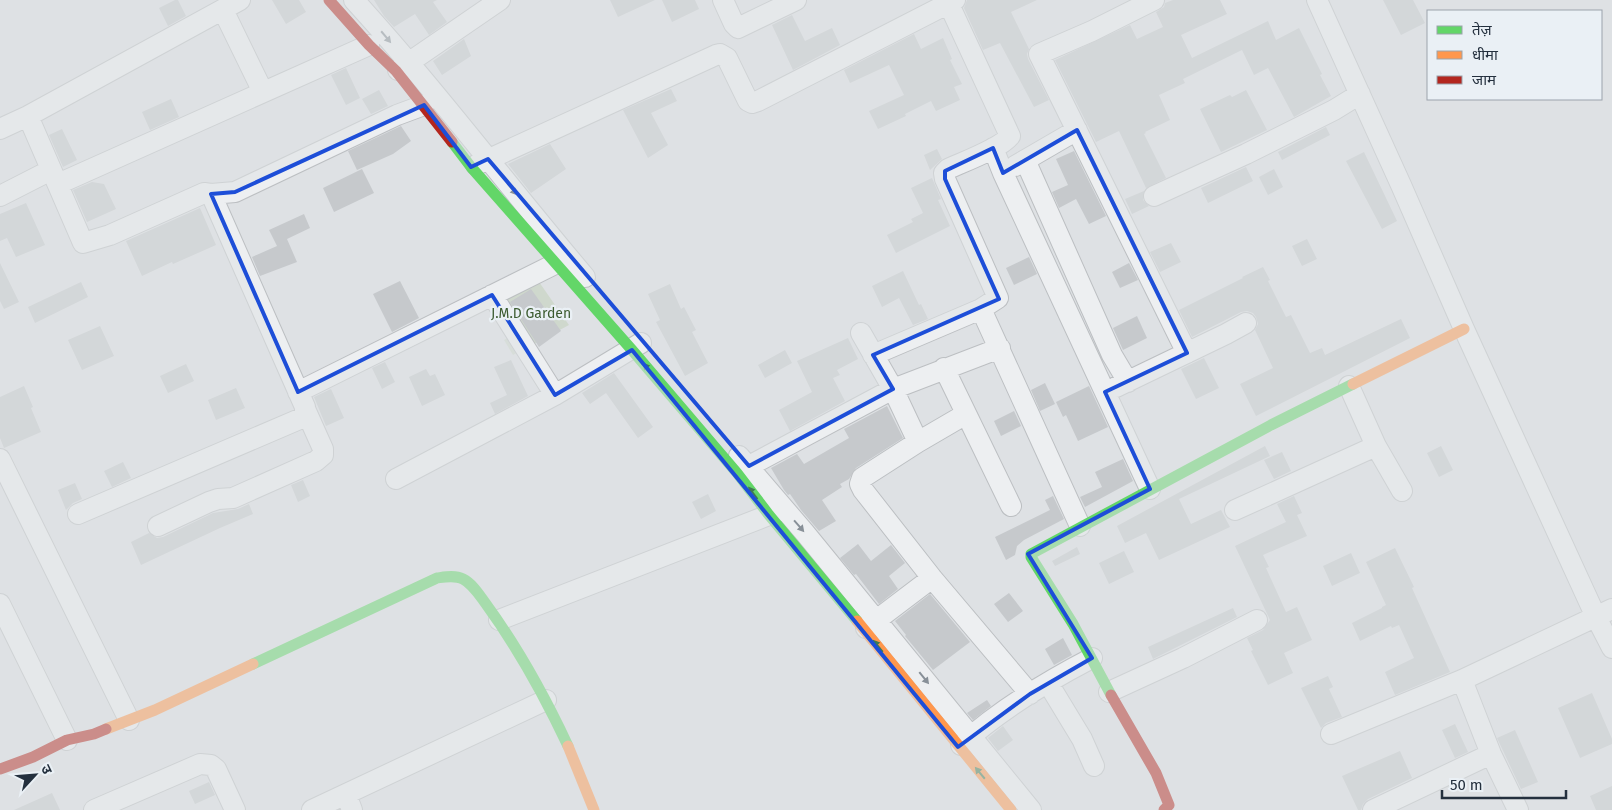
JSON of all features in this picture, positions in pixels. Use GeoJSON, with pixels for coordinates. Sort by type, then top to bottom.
{"type":"FeatureCollection","features":[{"type":"Feature","properties":{"kind":"street"},"geometry":{"type":"LineString","coordinates":[[330,0],[369,45],[402,67],[424,105],[479,163]]}},
{"type":"Feature","properties":{"kind":"street"},"geometry":{"type":"LineString","coordinates":[[354,0],[402,67],[479,163],[637,346],[748,466],[776,512]]}},
{"type":"Feature","properties":{"kind":"street"},"geometry":{"type":"LineString","coordinates":[[402,67],[500,0]]}},
{"type":"Feature","properties":{"kind":"street"},"geometry":{"type":"LineString","coordinates":[[723,0],[734,24],[738,28],[796,0]]}},
{"type":"Feature","properties":{"kind":"street"},"geometry":{"type":"LineString","coordinates":[[1154,0],[1040,54],[1187,352]]}},
{"type":"Feature","properties":{"kind":"street"},"geometry":{"type":"LineString","coordinates":[[1317,0],[1464,329],[1604,613],[1612,648]]}},
{"type":"Feature","properties":{"kind":"street"},"geometry":{"type":"LineString","coordinates":[[479,163],[720,54],[726,58],[748,101],[758,101],[950,1],[1009,134],[1008,138],[992,148],[948,168],[944,173],[998,298],[995,302],[981,309],[873,355]]}},
{"type":"Feature","properties":{"kind":"street"},"geometry":{"type":"LineString","coordinates":[[0,129],[28,116],[231,5],[263,92]]}},
{"type":"Feature","properties":{"kind":"street"},"geometry":{"type":"LineString","coordinates":[[0,196],[55,177],[263,92],[369,45]]}},
{"type":"Feature","properties":{"kind":"street"},"geometry":{"type":"LineString","coordinates":[[1154,196],[1246,154],[1334,110],[1360,94]]}},
{"type":"Feature","properties":{"kind":"street"},"geometry":{"type":"LineString","coordinates":[[28,116],[84,243],[110,235],[204,193],[236,192],[398,115],[424,105]]}},
{"type":"Feature","properties":{"kind":"street"},"geometry":{"type":"LineString","coordinates":[[1003,173],[1077,130]]}},
{"type":"Feature","properties":{"kind":"street"},"geometry":{"type":"LineString","coordinates":[[992,148],[1150,489]]}},
{"type":"Feature","properties":{"kind":"street"},"geometry":{"type":"LineString","coordinates":[[1025,160],[1112,355],[1128,382]]}},
{"type":"Feature","properties":{"kind":"street"},"geometry":{"type":"LineString","coordinates":[[158,526],[209,502],[233,498],[316,461],[323,455],[323,449],[211,194]]}},
{"type":"Feature","properties":{"kind":"street"},"geometry":{"type":"LineString","coordinates":[[298,392],[562,260]]}},
{"type":"Feature","properties":{"kind":"street"},"geometry":{"type":"LineString","coordinates":[[492,295],[555,395]]}},
{"type":"Feature","properties":{"kind":"street"},"geometry":{"type":"LineString","coordinates":[[981,309],[1080,526]]}},
{"type":"Feature","properties":{"kind":"street"},"geometry":{"type":"LineString","coordinates":[[1105,392],[1246,323]]}},
{"type":"Feature","properties":{"kind":"street"},"geometry":{"type":"LineString","coordinates":[[1164,810],[1169,805],[1156,773],[1109,692],[1073,624],[1030,556],[1033,551],[1348,386],[1464,329]]}},
{"type":"Feature","properties":{"kind":"street"},"geometry":{"type":"LineString","coordinates":[[861,333],[893,389],[918,442]]}},
{"type":"Feature","properties":{"kind":"street"},"geometry":{"type":"LineString","coordinates":[[396,479],[555,395],[637,346]]}},
{"type":"Feature","properties":{"kind":"street"},"geometry":{"type":"LineString","coordinates":[[637,346],[737,473],[776,512],[965,741],[1031,810]]}},
{"type":"Feature","properties":{"kind":"street"},"geometry":{"type":"LineString","coordinates":[[748,466],[893,389],[1000,348]]}},
{"type":"Feature","properties":{"kind":"street"},"geometry":{"type":"LineString","coordinates":[[944,368],[1011,506]]}},
{"type":"Feature","properties":{"kind":"street"},"geometry":{"type":"LineString","coordinates":[[1348,386],[1376,446],[1402,492]]}},
{"type":"Feature","properties":{"kind":"street"},"geometry":{"type":"LineString","coordinates":[[78,514],[302,418],[306,411]]}},
{"type":"Feature","properties":{"kind":"street"},"geometry":{"type":"LineString","coordinates":[[966,414],[862,478],[860,484],[932,578],[1030,694]]}},
{"type":"Feature","properties":{"kind":"street"},"geometry":{"type":"LineString","coordinates":[[1235,510],[1376,446]]}},
{"type":"Feature","properties":{"kind":"street"},"geometry":{"type":"LineString","coordinates":[[0,459],[129,720]]}},
{"type":"Feature","properties":{"kind":"street"},"geometry":{"type":"LineString","coordinates":[[499,620],[776,512]]}},
{"type":"Feature","properties":{"kind":"street"},"geometry":{"type":"LineString","coordinates":[[0,770],[33,757],[67,740],[94,734],[155,710],[437,578],[452,577],[464,579],[499,620],[546,700],[581,772],[594,810]]}},
{"type":"Feature","properties":{"kind":"street"},"geometry":{"type":"LineString","coordinates":[[871,625],[932,578]]}},
{"type":"Feature","properties":{"kind":"street"},"geometry":{"type":"LineString","coordinates":[[0,604],[67,740]]}},
{"type":"Feature","properties":{"kind":"street"},"geometry":{"type":"LineString","coordinates":[[1331,734],[1462,680],[1604,613]]}},
{"type":"Feature","properties":{"kind":"street"},"geometry":{"type":"LineString","coordinates":[[1109,692],[1184,658],[1257,620]]}},
{"type":"Feature","properties":{"kind":"street"},"geometry":{"type":"LineString","coordinates":[[965,741],[1048,682],[1092,658]]}},
{"type":"Feature","properties":{"kind":"street"},"geometry":{"type":"LineString","coordinates":[[1462,680],[1490,754],[1518,810]]}},
{"type":"Feature","properties":{"kind":"street"},"geometry":{"type":"LineString","coordinates":[[1048,682],[1082,739],[1094,766]]}},
{"type":"Feature","properties":{"kind":"street"},"geometry":{"type":"LineString","coordinates":[[312,810],[349,802],[546,700]]}},
{"type":"Feature","properties":{"kind":"street"},"geometry":{"type":"LineString","coordinates":[[965,741],[1011,810]]}},
{"type":"Feature","properties":{"kind":"street"},"geometry":{"type":"LineString","coordinates":[[1372,810],[1490,754]]}},
{"type":"Feature","properties":{"kind":"street"},"geometry":{"type":"LineString","coordinates":[[94,810],[200,764],[207,764],[216,769],[235,810]]}},
{"type":"Feature","properties":{"kind":"highlighted area"},"geometry":{"type":"Polygon","coordinates":[[[424,105],[471,167],[488,159],[749,466],[893,389],[873,355],[999,299],[945,179],[945,171],[993,148],[1003,173],[1077,130],[1187,353],[1105,392],[1150,489],[1028,554],[1092,658],[1030,694],[958,747],[632,350],[555,395],[492,295],[298,392],[211,194],[235,192],[424,105]]]}},
{"type":"Feature","properties":{"kind":"green space","name":"J.M.D Garden"},"geometry":{"type":"Polygon","coordinates":[[[537,279],[569,325],[513,355],[504,340],[514,334],[496,302],[537,279]]]}},
{"type":"Feature","properties":{"kind":"building"},"geometry":{"type":"Polygon","coordinates":[[[178,0],[186,16],[168,26],[159,8],[178,0]]]}},
{"type":"Feature","properties":{"kind":"building"},"geometry":{"type":"Polygon","coordinates":[[[272,0],[299,0],[306,12],[286,24],[272,0]]]}},
{"type":"Feature","properties":{"kind":"building"},"geometry":{"type":"Polygon","coordinates":[[[374,0],[437,0],[433,2],[447,22],[429,35],[415,14],[394,27],[374,0]]]}},
{"type":"Feature","properties":{"kind":"building"},"geometry":{"type":"Polygon","coordinates":[[[610,0],[655,0],[618,17],[610,0]]]}},
{"type":"Feature","properties":{"kind":"building"},"geometry":{"type":"Polygon","coordinates":[[[662,0],[695,0],[699,9],[672,22],[662,0]]]}},
{"type":"Feature","properties":{"kind":"building"},"geometry":{"type":"Polygon","coordinates":[[[967,0],[1037,0],[1011,12],[1029,49],[1028,59],[1049,100],[1034,107],[1000,43],[983,50],[964,8],[967,0]]]}},
{"type":"Feature","properties":{"kind":"building"},"geometry":{"type":"Polygon","coordinates":[[[1173,0],[1220,0],[1227,14],[1181,35],[1192,58],[1268,21],[1276,40],[1299,28],[1331,96],[1294,117],[1268,68],[1254,75],[1242,50],[1183,79],[1185,83],[1159,95],[1170,120],[1144,134],[1166,178],[1146,188],[1119,131],[1096,142],[1055,60],[1130,25],[1137,39],[1163,27],[1156,12],[1164,7],[1165,3],[1173,0]]]}},
{"type":"Feature","properties":{"kind":"building"},"geometry":{"type":"Polygon","coordinates":[[[1383,0],[1413,0],[1425,23],[1401,35],[1383,0]]]}},
{"type":"Feature","properties":{"kind":"building"},"geometry":{"type":"Polygon","coordinates":[[[792,15],[805,41],[832,28],[840,45],[793,70],[772,25],[792,15]]]}},
{"type":"Feature","properties":{"kind":"building"},"geometry":{"type":"Polygon","coordinates":[[[914,34],[921,49],[943,38],[952,59],[950,60],[962,84],[954,87],[960,100],[936,111],[931,101],[905,114],[906,116],[878,129],[869,111],[904,95],[889,65],[850,83],[844,70],[914,34]]]}},
{"type":"Feature","properties":{"kind":"building"},"geometry":{"type":"Polygon","coordinates":[[[464,39],[471,56],[442,75],[433,61],[464,39]]]}},
{"type":"Feature","properties":{"kind":"building"},"geometry":{"type":"Polygon","coordinates":[[[346,68],[360,98],[346,105],[331,75],[346,68]]]}},
{"type":"Feature","properties":{"kind":"building"},"geometry":{"type":"Polygon","coordinates":[[[671,89],[677,101],[651,113],[668,145],[648,158],[623,110],[671,89]]]}},
{"type":"Feature","properties":{"kind":"building"},"geometry":{"type":"Polygon","coordinates":[[[379,90],[388,106],[371,114],[362,99],[379,90]]]}},
{"type":"Feature","properties":{"kind":"building"},"geometry":{"type":"Polygon","coordinates":[[[1246,90],[1267,130],[1221,152],[1200,109],[1246,90]]]}},
{"type":"Feature","properties":{"kind":"building"},"geometry":{"type":"Polygon","coordinates":[[[171,99],[179,117],[150,130],[142,112],[171,99]]]}},
{"type":"Feature","properties":{"kind":"building"},"geometry":{"type":"Polygon","coordinates":[[[401,126],[411,141],[393,154],[357,170],[348,151],[401,126]]]}},
{"type":"Feature","properties":{"kind":"building"},"geometry":{"type":"Polygon","coordinates":[[[1326,127],[1330,135],[1282,160],[1278,152],[1326,127]]]}},
{"type":"Feature","properties":{"kind":"building"},"geometry":{"type":"Polygon","coordinates":[[[62,129],[77,160],[63,167],[49,135],[62,129]]]}},
{"type":"Feature","properties":{"kind":"building"},"geometry":{"type":"Polygon","coordinates":[[[550,144],[566,169],[531,193],[508,164],[550,144]]]}},
{"type":"Feature","properties":{"kind":"building"},"geometry":{"type":"Polygon","coordinates":[[[937,149],[942,159],[930,170],[924,155],[937,149]]]}},
{"type":"Feature","properties":{"kind":"building"},"geometry":{"type":"Polygon","coordinates":[[[1074,151],[1106,216],[1089,224],[1076,199],[1059,208],[1052,192],[1068,185],[1056,159],[1074,151]]]}},
{"type":"Feature","properties":{"kind":"building"},"geometry":{"type":"Polygon","coordinates":[[[1364,152],[1397,221],[1382,229],[1346,161],[1364,152]]]}},
{"type":"Feature","properties":{"kind":"building"},"geometry":{"type":"Polygon","coordinates":[[[1246,167],[1253,181],[1208,203],[1201,188],[1246,167]]]}},
{"type":"Feature","properties":{"kind":"building"},"geometry":{"type":"Polygon","coordinates":[[[362,169],[374,193],[334,212],[323,188],[362,169]]]}},
{"type":"Feature","properties":{"kind":"building"},"geometry":{"type":"Polygon","coordinates":[[[1274,169],[1283,187],[1268,195],[1259,177],[1274,169]]]}},
{"type":"Feature","properties":{"kind":"building"},"geometry":{"type":"Polygon","coordinates":[[[932,178],[941,199],[938,200],[950,226],[896,253],[887,235],[913,222],[911,219],[923,213],[911,188],[932,178]]]}},
{"type":"Feature","properties":{"kind":"building"},"geometry":{"type":"Polygon","coordinates":[[[92,182],[104,184],[116,209],[87,222],[73,190],[92,182]]]}},
{"type":"Feature","properties":{"kind":"building"},"geometry":{"type":"Polygon","coordinates":[[[1144,191],[1143,200],[1149,206],[1132,214],[1125,199],[1144,191]]]}},
{"type":"Feature","properties":{"kind":"building"},"geometry":{"type":"Polygon","coordinates":[[[26,203],[45,245],[16,257],[7,238],[0,241],[0,214],[26,203]]]}},
{"type":"Feature","properties":{"kind":"building"},"geometry":{"type":"Polygon","coordinates":[[[200,208],[216,245],[142,276],[126,241],[200,208]]]}},
{"type":"Feature","properties":{"kind":"building"},"geometry":{"type":"Polygon","coordinates":[[[304,214],[310,228],[287,239],[297,262],[260,276],[252,257],[277,246],[269,230],[304,214]]]}},
{"type":"Feature","properties":{"kind":"building"},"geometry":{"type":"Polygon","coordinates":[[[1307,239],[1317,259],[1302,266],[1292,246],[1307,239]]]}},
{"type":"Feature","properties":{"kind":"building"},"geometry":{"type":"Polygon","coordinates":[[[1171,243],[1181,262],[1160,272],[1150,252],[1171,243]]]}},
{"type":"Feature","properties":{"kind":"building"},"geometry":{"type":"Polygon","coordinates":[[[1029,257],[1037,274],[1014,285],[1006,268],[1029,257]]]}},
{"type":"Feature","properties":{"kind":"building"},"geometry":{"type":"Polygon","coordinates":[[[0,263],[19,302],[4,309],[0,301],[0,263]]]}},
{"type":"Feature","properties":{"kind":"building"},"geometry":{"type":"Polygon","coordinates":[[[1129,263],[1138,280],[1120,288],[1112,272],[1129,263]]]}},
{"type":"Feature","properties":{"kind":"building"},"geometry":{"type":"Polygon","coordinates":[[[1263,267],[1286,317],[1291,315],[1310,353],[1322,348],[1325,355],[1401,319],[1410,338],[1256,416],[1240,384],[1273,368],[1255,330],[1258,324],[1256,317],[1253,313],[1247,311],[1241,312],[1192,337],[1179,310],[1263,267]]]}},
{"type":"Feature","properties":{"kind":"building"},"geometry":{"type":"Polygon","coordinates":[[[903,271],[919,305],[921,304],[928,319],[913,325],[899,298],[882,307],[872,286],[903,271]]]}},
{"type":"Feature","properties":{"kind":"building"},"geometry":{"type":"Polygon","coordinates":[[[400,281],[419,318],[392,332],[373,294],[400,281]]]}},
{"type":"Feature","properties":{"kind":"building"},"geometry":{"type":"Polygon","coordinates":[[[81,282],[88,297],[35,323],[28,307],[81,282]]]}},
{"type":"Feature","properties":{"kind":"building"},"geometry":{"type":"Polygon","coordinates":[[[670,284],[681,309],[684,307],[696,330],[692,332],[708,363],[685,376],[656,322],[660,320],[648,294],[670,284]]]}},
{"type":"Feature","properties":{"kind":"building"},"geometry":{"type":"Polygon","coordinates":[[[531,289],[561,331],[539,347],[510,302],[531,289]]]}},
{"type":"Feature","properties":{"kind":"building"},"geometry":{"type":"Polygon","coordinates":[[[1137,316],[1147,338],[1123,350],[1113,328],[1137,316]]]}},
{"type":"Feature","properties":{"kind":"building"},"geometry":{"type":"Polygon","coordinates":[[[100,326],[114,356],[82,370],[68,340],[100,326]]]}},
{"type":"Feature","properties":{"kind":"building"},"geometry":{"type":"Polygon","coordinates":[[[848,338],[858,359],[837,370],[840,375],[833,378],[845,401],[790,431],[779,410],[812,392],[797,361],[848,338]]]}},
{"type":"Feature","properties":{"kind":"building"},"geometry":{"type":"Polygon","coordinates":[[[785,350],[792,363],[765,378],[758,365],[785,350]]]}},
{"type":"Feature","properties":{"kind":"building"},"geometry":{"type":"Polygon","coordinates":[[[1204,358],[1219,388],[1196,399],[1181,369],[1204,358]]]}},
{"type":"Feature","properties":{"kind":"building"},"geometry":{"type":"Polygon","coordinates":[[[511,360],[528,396],[495,414],[490,403],[507,395],[494,367],[511,360]]]}},
{"type":"Feature","properties":{"kind":"building"},"geometry":{"type":"Polygon","coordinates":[[[385,362],[395,382],[382,389],[372,368],[385,362]]]}},
{"type":"Feature","properties":{"kind":"building"},"geometry":{"type":"Polygon","coordinates":[[[186,364],[194,381],[168,393],[160,376],[186,364]]]}},
{"type":"Feature","properties":{"kind":"building"},"geometry":{"type":"Polygon","coordinates":[[[426,369],[430,376],[435,374],[445,395],[422,406],[409,377],[426,369]]]}},
{"type":"Feature","properties":{"kind":"building"},"geometry":{"type":"Polygon","coordinates":[[[614,373],[653,427],[638,438],[606,393],[590,404],[582,393],[614,373]]]}},
{"type":"Feature","properties":{"kind":"building"},"geometry":{"type":"Polygon","coordinates":[[[1045,383],[1055,404],[1040,411],[1031,390],[1045,383]]]}},
{"type":"Feature","properties":{"kind":"building"},"geometry":{"type":"Polygon","coordinates":[[[24,386],[41,432],[4,448],[0,438],[0,397],[24,386]]]}},
{"type":"Feature","properties":{"kind":"building"},"geometry":{"type":"Polygon","coordinates":[[[1089,386],[1108,427],[1078,441],[1066,415],[1063,417],[1056,402],[1089,386]]]}},
{"type":"Feature","properties":{"kind":"building"},"geometry":{"type":"Polygon","coordinates":[[[236,388],[245,408],[216,420],[208,400],[236,388]]]}},
{"type":"Feature","properties":{"kind":"building"},"geometry":{"type":"Polygon","coordinates":[[[331,389],[344,418],[326,426],[314,397],[331,389]]]}},
{"type":"Feature","properties":{"kind":"building"},"geometry":{"type":"Polygon","coordinates":[[[887,406],[903,438],[856,468],[849,479],[840,484],[842,487],[822,500],[836,521],[819,531],[790,494],[788,495],[784,490],[771,468],[797,454],[804,464],[849,438],[844,429],[887,406]]]}},
{"type":"Feature","properties":{"kind":"building"},"geometry":{"type":"Polygon","coordinates":[[[1014,411],[1021,426],[1001,436],[994,421],[1014,411]]]}},
{"type":"Feature","properties":{"kind":"building"},"geometry":{"type":"Polygon","coordinates":[[[1265,446],[1270,456],[1179,499],[1191,524],[1221,510],[1230,527],[1159,560],[1146,533],[1125,543],[1117,526],[1265,446]]]}},
{"type":"Feature","properties":{"kind":"building"},"geometry":{"type":"Polygon","coordinates":[[[1441,446],[1453,470],[1439,477],[1427,453],[1441,446]]]}},
{"type":"Feature","properties":{"kind":"building"},"geometry":{"type":"Polygon","coordinates":[[[1282,452],[1291,471],[1274,479],[1264,460],[1282,452]]]}},
{"type":"Feature","properties":{"kind":"building"},"geometry":{"type":"Polygon","coordinates":[[[1123,459],[1133,481],[1085,507],[1080,497],[1102,487],[1095,472],[1123,459]]]}},
{"type":"Feature","properties":{"kind":"building"},"geometry":{"type":"Polygon","coordinates":[[[123,462],[131,478],[112,487],[104,471],[123,462]]]}},
{"type":"Feature","properties":{"kind":"building"},"geometry":{"type":"Polygon","coordinates":[[[303,480],[310,496],[298,502],[291,485],[303,480]]]}},
{"type":"Feature","properties":{"kind":"building"},"geometry":{"type":"Polygon","coordinates":[[[75,483],[82,499],[73,503],[66,510],[58,490],[75,483]]]}},
{"type":"Feature","properties":{"kind":"building"},"geometry":{"type":"Polygon","coordinates":[[[708,494],[716,511],[701,519],[692,502],[708,494]]]}},
{"type":"Feature","properties":{"kind":"building"},"geometry":{"type":"Polygon","coordinates":[[[1053,496],[1064,519],[1024,540],[1017,546],[1015,555],[1006,560],[995,537],[1050,510],[1045,500],[1053,496]]]}},
{"type":"Feature","properties":{"kind":"building"},"geometry":{"type":"Polygon","coordinates":[[[1294,496],[1302,513],[1297,515],[1307,536],[1263,555],[1269,567],[1266,568],[1286,612],[1297,607],[1312,640],[1284,653],[1293,673],[1268,685],[1251,651],[1253,650],[1247,638],[1263,630],[1270,620],[1235,546],[1286,522],[1277,504],[1294,496]]]}},
{"type":"Feature","properties":{"kind":"building"},"geometry":{"type":"Polygon","coordinates":[[[249,504],[253,514],[141,565],[131,542],[149,533],[157,538],[163,537],[213,513],[238,509],[249,504]]]}},
{"type":"Feature","properties":{"kind":"building"},"geometry":{"type":"Polygon","coordinates":[[[858,544],[871,561],[891,545],[905,563],[889,576],[898,589],[879,604],[856,574],[854,575],[840,558],[858,544]]]}},
{"type":"Feature","properties":{"kind":"building"},"geometry":{"type":"Polygon","coordinates":[[[1077,547],[1080,554],[1055,566],[1052,561],[1077,547]]]}},
{"type":"Feature","properties":{"kind":"building"},"geometry":{"type":"Polygon","coordinates":[[[1395,548],[1414,587],[1412,588],[1450,672],[1395,695],[1385,672],[1414,658],[1399,625],[1392,628],[1391,626],[1360,641],[1352,623],[1386,605],[1366,562],[1395,548]]]}},
{"type":"Feature","properties":{"kind":"building"},"geometry":{"type":"Polygon","coordinates":[[[1124,551],[1134,572],[1109,584],[1099,563],[1124,551]]]}},
{"type":"Feature","properties":{"kind":"building"},"geometry":{"type":"Polygon","coordinates":[[[1351,553],[1360,573],[1332,586],[1323,566],[1351,553]]]}},
{"type":"Feature","properties":{"kind":"building"},"geometry":{"type":"Polygon","coordinates":[[[1009,593],[1023,611],[1008,622],[994,604],[1009,593]]]}},
{"type":"Feature","properties":{"kind":"building"},"geometry":{"type":"Polygon","coordinates":[[[930,594],[970,642],[933,670],[895,621],[930,594]]]}},
{"type":"Feature","properties":{"kind":"building"},"geometry":{"type":"Polygon","coordinates":[[[1233,608],[1237,617],[1153,659],[1148,647],[1233,608]]]}},
{"type":"Feature","properties":{"kind":"building"},"geometry":{"type":"Polygon","coordinates":[[[1063,638],[1072,655],[1054,665],[1045,649],[1063,638]]]}},
{"type":"Feature","properties":{"kind":"building"},"geometry":{"type":"Polygon","coordinates":[[[1328,676],[1333,687],[1329,689],[1342,717],[1326,723],[1321,728],[1301,688],[1328,676]]]}},
{"type":"Feature","properties":{"kind":"building"},"geometry":{"type":"Polygon","coordinates":[[[1592,693],[1612,739],[1612,744],[1580,758],[1558,708],[1592,693]]]}},
{"type":"Feature","properties":{"kind":"building"},"geometry":{"type":"Polygon","coordinates":[[[987,700],[991,706],[973,720],[967,713],[987,700]]]}},
{"type":"Feature","properties":{"kind":"building"},"geometry":{"type":"Polygon","coordinates":[[[1455,724],[1468,752],[1455,758],[1442,730],[1455,724]]]}},
{"type":"Feature","properties":{"kind":"building"},"geometry":{"type":"Polygon","coordinates":[[[1003,726],[1013,740],[998,751],[988,738],[1003,726]]]}},
{"type":"Feature","properties":{"kind":"building"},"geometry":{"type":"Polygon","coordinates":[[[1515,730],[1538,782],[1521,789],[1497,738],[1515,730]]]}},
{"type":"Feature","properties":{"kind":"building"},"geometry":{"type":"Polygon","coordinates":[[[1400,751],[1412,778],[1368,799],[1363,804],[1361,810],[1358,810],[1342,776],[1400,751]]]}},
{"type":"Feature","properties":{"kind":"building"},"geometry":{"type":"Polygon","coordinates":[[[209,782],[215,795],[195,804],[189,791],[209,782]]]}},
{"type":"Feature","properties":{"kind":"building"},"geometry":{"type":"Polygon","coordinates":[[[1612,786],[1612,810],[1596,810],[1590,796],[1612,786]]]}},
{"type":"Feature","properties":{"kind":"building"},"geometry":{"type":"Polygon","coordinates":[[[52,793],[60,810],[14,810],[52,793]]]}},
{"type":"Feature","properties":{"kind":"traffic: fast"},"geometry":{"type":"LineString","coordinates":[[452,142],[471,167],[737,473],[769,515],[857,621]]}},
{"type":"Feature","properties":{"kind":"traffic: fast"},"geometry":{"type":"LineString","coordinates":[[1111,695],[1073,624],[1031,557],[1031,554],[1271,425],[1353,384]]}},
{"type":"Feature","properties":{"kind":"traffic: fast"},"geometry":{"type":"LineString","coordinates":[[253,664],[437,578],[457,577],[467,581],[476,590],[498,621],[520,655],[568,746]]}},
{"type":"Feature","properties":{"kind":"traffic: slow"},"geometry":{"type":"LineString","coordinates":[[1353,384],[1464,329]]}},
{"type":"Feature","properties":{"kind":"traffic: slow"},"geometry":{"type":"LineString","coordinates":[[857,621],[1011,810]]}},
{"type":"Feature","properties":{"kind":"traffic: slow"},"geometry":{"type":"LineString","coordinates":[[106,729],[155,710],[253,664]]}},
{"type":"Feature","properties":{"kind":"traffic: slow"},"geometry":{"type":"LineString","coordinates":[[568,746],[594,810]]}},
{"type":"Feature","properties":{"kind":"traffic: jam"},"geometry":{"type":"LineString","coordinates":[[329,0],[369,45],[396,71],[452,142]]}},
{"type":"Feature","properties":{"kind":"traffic: jam"},"geometry":{"type":"LineString","coordinates":[[1111,695],[1156,773],[1169,805],[1164,810]]}},
{"type":"Feature","properties":{"kind":"traffic: jam"},"geometry":{"type":"LineString","coordinates":[[0,769],[33,757],[67,740],[94,734],[106,729]]}}]}
